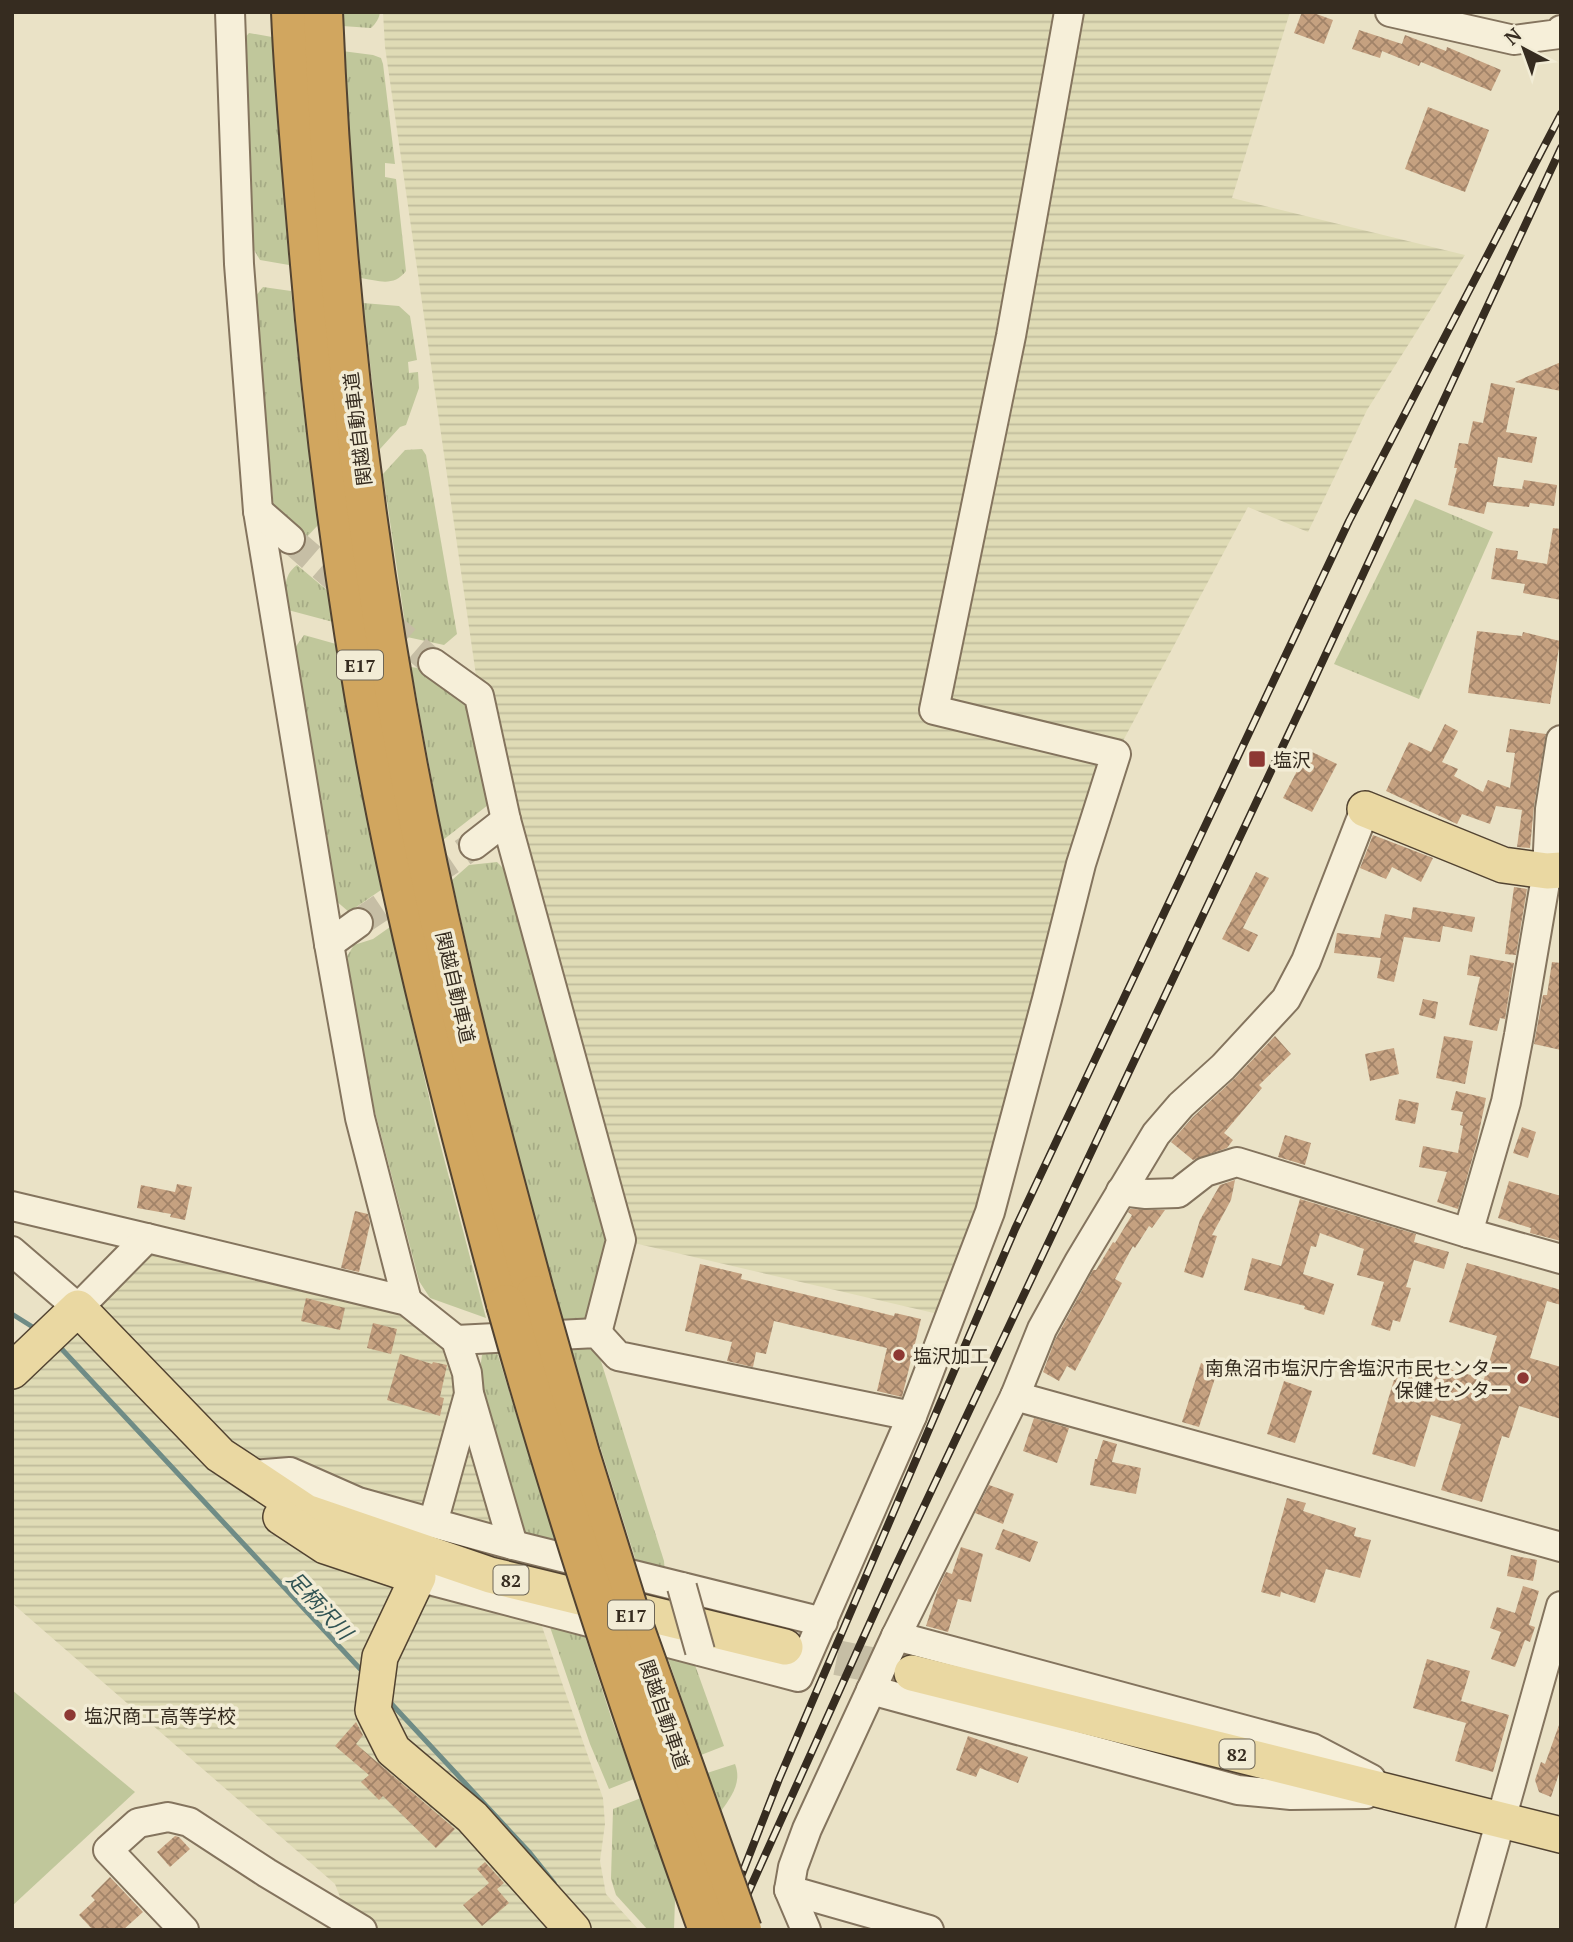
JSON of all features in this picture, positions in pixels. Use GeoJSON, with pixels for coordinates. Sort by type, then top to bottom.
{"type":"FeatureCollection","features":[{"type":"Feature","properties":{"kind":"highway","name":"関越自動車道"},"geometry":{"type":"LineString","coordinates":[[291,12],[316,342],[336,505],[360,670],[387,817],[420,969],[459,1128],[580,1454],[633,1624],[741,1930]]}},
{"type":"Feature","properties":{"kind":"highway","name":"関越自動車道"},"geometry":{"type":"LineString","coordinates":[[323,12],[346,345],[366,506],[418,815],[521,1300],[550,1460],[606,1638],[708,1930]]}},
{"type":"Feature","properties":{"kind":"main road"},"geometry":{"type":"LineString","coordinates":[[1365,809],[1503,865],[1554,870]]}},
{"type":"Feature","properties":{"kind":"main road"},"geometry":{"type":"LineString","coordinates":[[12,1371],[79,1308]]}},
{"type":"Feature","properties":{"kind":"main road","name":"82"},"geometry":{"type":"LineString","coordinates":[[79,1308],[220,1455],[306,1512],[490,1575],[785,1647]]}},
{"type":"Feature","properties":{"kind":"main road"},"geometry":{"type":"LineString","coordinates":[[251,1475],[278,1515],[326,1546],[418,1577],[380,1657],[373,1710],[393,1749],[472,1817],[573,1930]]}},
{"type":"Feature","properties":{"kind":"main road","name":"82"},"geometry":{"type":"LineString","coordinates":[[912,1673],[1561,1835]]}},
{"type":"Feature","properties":{"kind":"street"},"geometry":{"type":"LineString","coordinates":[[230,12],[239,264],[258,511],[328,944],[360,1118],[407,1301]]}},
{"type":"Feature","properties":{"kind":"street"},"geometry":{"type":"LineString","coordinates":[[418,1577],[798,1677],[912,1416],[990,1212],[1081,864],[1116,754],[934,710],[1011,337],[1069,12]]}},
{"type":"Feature","properties":{"kind":"street"},"geometry":{"type":"LineString","coordinates":[[1390,12],[1514,40],[1559,34],[1561,30]]}},
{"type":"Feature","properties":{"kind":"street"},"geometry":{"type":"LineString","coordinates":[[258,511],[290,539]]}},
{"type":"Feature","properties":{"kind":"street"},"geometry":{"type":"LineString","coordinates":[[433,663],[479,696],[506,820],[621,1240],[597,1333]]}},
{"type":"Feature","properties":{"kind":"street"},"geometry":{"type":"LineString","coordinates":[[1468,1233],[1506,1102],[1554,870],[1550,809],[1561,740]]}},
{"type":"Feature","properties":{"kind":"street"},"geometry":{"type":"LineString","coordinates":[[806,1930],[789,1890],[793,1867],[807,1829],[896,1636],[1015,1396],[1042,1329],[1156,1134],[1181,1105],[1223,1067],[1286,999],[1306,961],[1365,809]]}},
{"type":"Feature","properties":{"kind":"street"},"geometry":{"type":"LineString","coordinates":[[474,845],[506,820]]}},
{"type":"Feature","properties":{"kind":"street"},"geometry":{"type":"LineString","coordinates":[[328,944],[358,923]]}},
{"type":"Feature","properties":{"kind":"street"},"geometry":{"type":"LineString","coordinates":[[1122,1191],[1146,1194],[1178,1193],[1205,1172],[1237,1161],[1561,1259]]}},
{"type":"Feature","properties":{"kind":"street"},"geometry":{"type":"LineString","coordinates":[[12,1206],[407,1301],[456,1340],[513,1545]]}},
{"type":"Feature","properties":{"kind":"street"},"geometry":{"type":"LineString","coordinates":[[12,1251],[79,1308],[148,1238]]}},
{"type":"Feature","properties":{"kind":"street"},"geometry":{"type":"LineString","coordinates":[[597,1333],[618,1356],[912,1416]]}},
{"type":"Feature","properties":{"kind":"street"},"geometry":{"type":"LineString","coordinates":[[456,1340],[597,1333]]}},
{"type":"Feature","properties":{"kind":"street"},"geometry":{"type":"LineString","coordinates":[[433,1523],[469,1394]]}},
{"type":"Feature","properties":{"kind":"street"},"geometry":{"type":"LineString","coordinates":[[1015,1396],[1561,1547]]}},
{"type":"Feature","properties":{"kind":"street"},"geometry":{"type":"LineString","coordinates":[[251,1475],[290,1472],[358,1502],[513,1545],[822,1622]]}},
{"type":"Feature","properties":{"kind":"street"},"geometry":{"type":"LineString","coordinates":[[681,1587],[700,1651]]}},
{"type":"Feature","properties":{"kind":"street"},"geometry":{"type":"LineString","coordinates":[[1470,1930],[1561,1606]]}},
{"type":"Feature","properties":{"kind":"street"},"geometry":{"type":"LineString","coordinates":[[896,1636],[1312,1748],[1400,1794]]}},
{"type":"Feature","properties":{"kind":"street"},"geometry":{"type":"LineString","coordinates":[[872,1690],[1238,1790],[1291,1795],[1400,1794]]}},
{"type":"Feature","properties":{"kind":"street"},"geometry":{"type":"LineString","coordinates":[[184,1930],[108,1850],[138,1823],[168,1816],[190,1822],[267,1873],[362,1930]]}},
{"type":"Feature","properties":{"kind":"street"},"geometry":{"type":"LineString","coordinates":[[789,1890],[929,1930]]}},
{"type":"Feature","properties":{"kind":"shaded area"},"geometry":{"type":"Polygon","coordinates":[[[383,12],[1290,12],[1232,198],[1465,255],[1367,410],[1308,532],[1248,507],[1116,754],[951,1317],[621,1240],[479,696],[385,47],[383,12]]]}},
{"type":"Feature","properties":{"kind":"shaded area"},"geometry":{"type":"Polygon","coordinates":[[[147,1238],[407,1301],[456,1340],[513,1545],[358,1502],[535,1607],[603,1798],[605,1824],[600,1861],[606,1894],[639,1930],[362,1930],[350,1923],[335,1884],[12,1603],[12,1371],[147,1238]]]}},
{"type":"Feature","properties":{"kind":"green space"},"geometry":{"type":"Polygon","coordinates":[[[341,12],[380,12],[371,28],[342,26],[341,12]]]}},
{"type":"Feature","properties":{"kind":"green space"},"geometry":{"type":"Polygon","coordinates":[[[249,33],[272,37],[289,265],[260,260],[250,243],[243,40],[249,33]]]}},
{"type":"Feature","properties":{"kind":"green space"},"geometry":{"type":"Polygon","coordinates":[[[342,51],[373,55],[381,58],[383,64],[395,164],[385,163],[385,177],[396,179],[406,271],[391,281],[361,278],[342,51]]]}},
{"type":"Feature","properties":{"kind":"green space"},"geometry":{"type":"Polygon","coordinates":[[[263,287],[291,291],[319,524],[304,540],[274,510],[255,297],[263,287]]]}},
{"type":"Feature","properties":{"kind":"green space"},"geometry":{"type":"Polygon","coordinates":[[[363,303],[399,306],[410,316],[417,360],[408,362],[409,373],[418,372],[419,388],[406,425],[400,427],[380,449],[363,303]]]}},
{"type":"Feature","properties":{"kind":"green space"},"geometry":{"type":"Polygon","coordinates":[[[422,449],[426,455],[457,634],[444,645],[407,637],[383,474],[405,450],[422,449]]]}},
{"type":"Feature","properties":{"kind":"green space"},"geometry":{"type":"Polygon","coordinates":[[[1415,499],[1493,532],[1419,699],[1334,664],[1415,499]]]}},
{"type":"Feature","properties":{"kind":"green space"},"geometry":{"type":"Polygon","coordinates":[[[297,565],[328,591],[333,622],[288,610],[287,580],[297,565]]]}},
{"type":"Feature","properties":{"kind":"green space"},"geometry":{"type":"Polygon","coordinates":[[[304,635],[336,644],[381,890],[349,912],[335,900],[290,655],[304,635]]]}},
{"type":"Feature","properties":{"kind":"green space"},"geometry":{"type":"Polygon","coordinates":[[[411,667],[431,670],[470,706],[488,805],[443,840],[411,667]]]}},
{"type":"Feature","properties":{"kind":"green space"},"geometry":{"type":"Polygon","coordinates":[[[497,862],[509,874],[610,1243],[602,1283],[589,1307],[591,1320],[561,1322],[510,1136],[452,880],[469,865],[497,862]]]}},
{"type":"Feature","properties":{"kind":"green space"},"geometry":{"type":"Polygon","coordinates":[[[390,927],[436,1128],[486,1318],[430,1298],[419,1281],[360,1054],[344,961],[354,945],[373,939],[390,927]]]}},
{"type":"Feature","properties":{"kind":"green space"},"geometry":{"type":"Polygon","coordinates":[[[567,1341],[579,1342],[599,1355],[664,1561],[665,1578],[639,1571],[567,1341]]]}},
{"type":"Feature","properties":{"kind":"green space"},"geometry":{"type":"Polygon","coordinates":[[[493,1346],[559,1552],[525,1545],[477,1393],[482,1355],[493,1346]]]}},
{"type":"Feature","properties":{"kind":"green space"},"geometry":{"type":"Polygon","coordinates":[[[551,1619],[582,1627],[634,1779],[609,1789],[590,1744],[550,1627],[551,1619]]]}},
{"type":"Feature","properties":{"kind":"green space"},"geometry":{"type":"Polygon","coordinates":[[[664,1647],[691,1654],[724,1746],[701,1755],[664,1647]]]}},
{"type":"Feature","properties":{"kind":"green space"},"geometry":{"type":"Polygon","coordinates":[[[12,1690],[135,1792],[12,1906],[12,1690]]]}},
{"type":"Feature","properties":{"kind":"green space"},"geometry":{"type":"Polygon","coordinates":[[[735,1764],[737,1783],[721,1811],[707,1773],[735,1764]]]}},
{"type":"Feature","properties":{"kind":"green space"},"geometry":{"type":"Polygon","coordinates":[[[641,1798],[675,1899],[674,1930],[648,1930],[616,1895],[611,1879],[613,1809],[641,1798]]]}},
{"type":"Feature","properties":{"kind":"building"},"geometry":{"type":"Polygon","coordinates":[[[1302,12],[1311,12],[1333,20],[1324,44],[1294,33],[1302,12]]]}},
{"type":"Feature","properties":{"kind":"building"},"geometry":{"type":"Polygon","coordinates":[[[1359,30],[1402,44],[1405,35],[1446,51],[1447,47],[1501,70],[1491,91],[1421,62],[1419,66],[1382,51],[1380,58],[1352,49],[1359,30]]]}},
{"type":"Feature","properties":{"kind":"building"},"geometry":{"type":"Polygon","coordinates":[[[1428,107],[1489,130],[1465,192],[1405,169],[1428,107]]]}},
{"type":"Feature","properties":{"kind":"building"},"geometry":{"type":"Polygon","coordinates":[[[1561,362],[1561,391],[1515,382],[1561,362]]]}},
{"type":"Feature","properties":{"kind":"building"},"geometry":{"type":"Polygon","coordinates":[[[1491,383],[1515,388],[1506,432],[1537,437],[1532,463],[1498,457],[1493,486],[1522,489],[1524,480],[1557,485],[1554,506],[1530,503],[1529,507],[1487,502],[1484,514],[1448,505],[1457,468],[1454,468],[1459,443],[1468,444],[1473,421],[1483,423],[1491,383]]]}},
{"type":"Feature","properties":{"kind":"building"},"geometry":{"type":"Polygon","coordinates":[[[1553,528],[1561,529],[1561,600],[1523,593],[1525,584],[1491,579],[1496,548],[1518,551],[1517,559],[1547,564],[1553,528]]]}},
{"type":"Feature","properties":{"kind":"building"},"geometry":{"type":"Polygon","coordinates":[[[1477,631],[1522,636],[1523,632],[1560,641],[1550,704],[1468,693],[1477,631]]]}},
{"type":"Feature","properties":{"kind":"building"},"geometry":{"type":"Polygon","coordinates":[[[1445,724],[1458,731],[1442,762],[1458,769],[1454,776],[1483,792],[1488,780],[1510,788],[1515,753],[1506,752],[1510,729],[1546,734],[1530,848],[1517,847],[1522,810],[1496,806],[1490,824],[1462,814],[1457,824],[1386,791],[1409,742],[1431,752],[1445,724]]]}},
{"type":"Feature","properties":{"kind":"building"},"geometry":{"type":"Polygon","coordinates":[[[1308,750],[1337,764],[1312,812],[1283,798],[1308,750]]]}},
{"type":"Feature","properties":{"kind":"building"},"geometry":{"type":"Polygon","coordinates":[[[1373,835],[1433,858],[1421,882],[1392,867],[1386,879],[1360,868],[1373,835]]]}},
{"type":"Feature","properties":{"kind":"building"},"geometry":{"type":"Polygon","coordinates":[[[1256,872],[1269,878],[1243,928],[1258,935],[1249,952],[1222,939],[1256,872]]]}},
{"type":"Feature","properties":{"kind":"building"},"geometry":{"type":"Polygon","coordinates":[[[1514,887],[1527,889],[1516,955],[1505,954],[1514,887]]]}},
{"type":"Feature","properties":{"kind":"building"},"geometry":{"type":"Polygon","coordinates":[[[1413,907],[1475,917],[1472,932],[1443,926],[1440,942],[1404,937],[1394,982],[1377,978],[1381,958],[1334,953],[1337,933],[1380,938],[1385,914],[1411,919],[1413,907]]]}},
{"type":"Feature","properties":{"kind":"building"},"geometry":{"type":"Polygon","coordinates":[[[1470,955],[1514,963],[1505,1019],[1500,1018],[1497,1031],[1469,1025],[1480,977],[1467,975],[1470,955]]]}},
{"type":"Feature","properties":{"kind":"building"},"geometry":{"type":"Polygon","coordinates":[[[1552,962],[1561,963],[1561,1050],[1534,1044],[1543,995],[1547,995],[1552,962]]]}},
{"type":"Feature","properties":{"kind":"building"},"geometry":{"type":"Polygon","coordinates":[[[1423,999],[1438,1002],[1435,1019],[1419,1015],[1423,999]]]}},
{"type":"Feature","properties":{"kind":"building"},"geometry":{"type":"Polygon","coordinates":[[[1275,1036],[1291,1054],[1259,1085],[1262,1088],[1224,1133],[1233,1140],[1227,1148],[1193,1160],[1171,1142],[1275,1036]]]}},
{"type":"Feature","properties":{"kind":"building"},"geometry":{"type":"Polygon","coordinates":[[[1444,1036],[1473,1041],[1465,1084],[1436,1078],[1444,1036]]]}},
{"type":"Feature","properties":{"kind":"building"},"geometry":{"type":"Polygon","coordinates":[[[1394,1048],[1399,1074],[1370,1081],[1365,1054],[1394,1048]]]}},
{"type":"Feature","properties":{"kind":"building"},"geometry":{"type":"Polygon","coordinates":[[[1456,1091],[1486,1098],[1458,1209],[1437,1202],[1447,1172],[1419,1167],[1423,1146],[1458,1153],[1463,1112],[1451,1110],[1456,1091]]]}},
{"type":"Feature","properties":{"kind":"building"},"geometry":{"type":"Polygon","coordinates":[[[1399,1099],[1419,1103],[1415,1124],[1395,1120],[1399,1099]]]}},
{"type":"Feature","properties":{"kind":"building"},"geometry":{"type":"Polygon","coordinates":[[[1522,1127],[1536,1132],[1528,1158],[1513,1153],[1522,1127]]]}},
{"type":"Feature","properties":{"kind":"building"},"geometry":{"type":"Polygon","coordinates":[[[1285,1135],[1311,1143],[1305,1165],[1278,1157],[1285,1135]]]}},
{"type":"Feature","properties":{"kind":"building"},"geometry":{"type":"Polygon","coordinates":[[[1235,1180],[1231,1200],[1212,1235],[1217,1236],[1203,1278],[1184,1272],[1200,1220],[1220,1185],[1235,1180]]]}},
{"type":"Feature","properties":{"kind":"building"},"geometry":{"type":"Polygon","coordinates":[[[1509,1181],[1561,1196],[1561,1241],[1530,1233],[1531,1228],[1498,1218],[1509,1181]]]}},
{"type":"Feature","properties":{"kind":"building"},"geometry":{"type":"Polygon","coordinates":[[[177,1184],[192,1187],[185,1220],[170,1217],[171,1214],[137,1208],[141,1185],[175,1192],[177,1184]]]}},
{"type":"Feature","properties":{"kind":"building"},"geometry":{"type":"Polygon","coordinates":[[[1300,1199],[1416,1234],[1414,1242],[1449,1252],[1444,1269],[1414,1260],[1406,1287],[1411,1288],[1400,1322],[1393,1320],[1390,1331],[1371,1325],[1384,1282],[1357,1275],[1364,1249],[1320,1233],[1316,1247],[1311,1246],[1303,1274],[1334,1284],[1324,1315],[1304,1309],[1305,1306],[1244,1290],[1252,1258],[1281,1266],[1300,1199]]]}},
{"type":"Feature","properties":{"kind":"building"},"geometry":{"type":"Polygon","coordinates":[[[1130,1209],[1165,1210],[1152,1228],[1149,1226],[1135,1248],[1133,1246],[1115,1279],[1122,1283],[1075,1371],[1067,1366],[1059,1381],[1043,1372],[1055,1340],[1093,1270],[1096,1270],[1132,1215],[1128,1212],[1130,1209]]]}},
{"type":"Feature","properties":{"kind":"building"},"geometry":{"type":"Polygon","coordinates":[[[355,1211],[368,1214],[370,1224],[359,1272],[341,1268],[355,1211]]]}},
{"type":"Feature","properties":{"kind":"building","name":"南魚沼市塩沢庁舎塩沢市民センター 保健センター"},"geometry":{"type":"Polygon","coordinates":[[[1467,1263],[1561,1290],[1561,1305],[1547,1301],[1530,1358],[1561,1367],[1561,1419],[1519,1406],[1509,1438],[1502,1436],[1482,1502],[1441,1490],[1461,1424],[1431,1415],[1415,1467],[1372,1454],[1398,1366],[1412,1370],[1415,1359],[1484,1379],[1497,1336],[1449,1322],[1467,1263]]]}},
{"type":"Feature","properties":{"kind":"building"},"geometry":{"type":"Polygon","coordinates":[[[700,1264],[742,1274],[741,1279],[894,1316],[895,1313],[921,1319],[902,1397],[877,1391],[887,1348],[774,1321],[766,1354],[756,1352],[753,1367],[727,1361],[732,1342],[685,1331],[700,1264]]]}},
{"type":"Feature","properties":{"kind":"building"},"geometry":{"type":"Polygon","coordinates":[[[306,1298],[345,1308],[340,1330],[301,1321],[306,1298]]]}},
{"type":"Feature","properties":{"kind":"building"},"geometry":{"type":"Polygon","coordinates":[[[373,1323],[397,1329],[391,1354],[367,1348],[373,1323]]]}},
{"type":"Feature","properties":{"kind":"building"},"geometry":{"type":"Polygon","coordinates":[[[400,1354],[432,1364],[447,1365],[440,1397],[444,1398],[440,1416],[387,1400],[400,1354]]]}},
{"type":"Feature","properties":{"kind":"building"},"geometry":{"type":"Polygon","coordinates":[[[1201,1363],[1218,1369],[1199,1427],[1182,1422],[1201,1363]]]}},
{"type":"Feature","properties":{"kind":"building"},"geometry":{"type":"Polygon","coordinates":[[[1284,1381],[1312,1391],[1295,1443],[1267,1434],[1284,1381]]]}},
{"type":"Feature","properties":{"kind":"building"},"geometry":{"type":"Polygon","coordinates":[[[1034,1418],[1069,1428],[1057,1463],[1023,1451],[1034,1418]]]}},
{"type":"Feature","properties":{"kind":"building"},"geometry":{"type":"Polygon","coordinates":[[[1103,1440],[1117,1444],[1112,1462],[1141,1468],[1136,1494],[1090,1485],[1095,1459],[1103,1440]]]}},
{"type":"Feature","properties":{"kind":"building"},"geometry":{"type":"Polygon","coordinates":[[[989,1485],[1014,1494],[1003,1524],[975,1513],[989,1485]]]}},
{"type":"Feature","properties":{"kind":"building"},"geometry":{"type":"Polygon","coordinates":[[[1287,1498],[1306,1503],[1303,1511],[1356,1528],[1354,1536],[1371,1540],[1360,1578],[1326,1569],[1315,1603],[1281,1592],[1280,1597],[1261,1592],[1287,1498]]]}},
{"type":"Feature","properties":{"kind":"building"},"geometry":{"type":"Polygon","coordinates":[[[1003,1529],[1038,1542],[1030,1562],[995,1549],[1003,1529]]]}},
{"type":"Feature","properties":{"kind":"building"},"geometry":{"type":"Polygon","coordinates":[[[961,1547],[983,1554],[971,1602],[958,1599],[948,1632],[926,1626],[938,1589],[946,1572],[952,1574],[961,1547]]]}},
{"type":"Feature","properties":{"kind":"building"},"geometry":{"type":"Polygon","coordinates":[[[1511,1555],[1537,1560],[1533,1581],[1507,1576],[1511,1555]]]}},
{"type":"Feature","properties":{"kind":"building"},"geometry":{"type":"Polygon","coordinates":[[[1523,1586],[1539,1591],[1529,1625],[1535,1627],[1530,1642],[1525,1640],[1515,1667],[1491,1659],[1501,1632],[1490,1628],[1497,1607],[1515,1613],[1523,1586]]]}},
{"type":"Feature","properties":{"kind":"building"},"geometry":{"type":"Polygon","coordinates":[[[1427,1659],[1470,1671],[1461,1701],[1509,1715],[1493,1772],[1455,1761],[1466,1723],[1413,1708],[1427,1659]]]}},
{"type":"Feature","properties":{"kind":"building"},"geometry":{"type":"Polygon","coordinates":[[[356,1722],[363,1735],[356,1744],[455,1829],[436,1848],[383,1796],[379,1800],[361,1782],[369,1775],[335,1746],[356,1722]]]}},
{"type":"Feature","properties":{"kind":"building"},"geometry":{"type":"Polygon","coordinates":[[[1559,1725],[1561,1768],[1551,1797],[1539,1792],[1535,1780],[1541,1762],[1545,1764],[1559,1725]]]}},
{"type":"Feature","properties":{"kind":"building"},"geometry":{"type":"Polygon","coordinates":[[[968,1736],[1028,1757],[1018,1783],[980,1768],[976,1777],[956,1770],[968,1736]]]}},
{"type":"Feature","properties":{"kind":"building"},"geometry":{"type":"Polygon","coordinates":[[[175,1836],[190,1849],[170,1867],[157,1852],[175,1836]]]}},
{"type":"Feature","properties":{"kind":"building"},"geometry":{"type":"Polygon","coordinates":[[[485,1862],[504,1883],[497,1889],[509,1903],[482,1926],[463,1905],[489,1883],[477,1869],[485,1862]]]}},
{"type":"Feature","properties":{"kind":"building"},"geometry":{"type":"Polygon","coordinates":[[[110,1877],[143,1912],[123,1930],[93,1930],[79,1915],[95,1900],[91,1896],[110,1877]]]}},
{"type":"Feature","properties":{"kind":"waterway","name":"足柄沢川"},"geometry":{"type":"LineString","coordinates":[[12,1314],[39,1331]]}},
{"type":"Feature","properties":{"kind":"waterway","name":"足柄沢川"},"geometry":{"type":"LineString","coordinates":[[58,1345],[364,1673]]}},
{"type":"Feature","properties":{"kind":"waterway","name":"足柄沢川"},"geometry":{"type":"LineString","coordinates":[[387,1699],[530,1853],[554,1883]]}},
{"type":"Feature","properties":{"kind":"tunnel"},"geometry":{"type":"LineString","coordinates":[[290,539],[433,663]]}},
{"type":"Feature","properties":{"kind":"tunnel"},"geometry":{"type":"LineString","coordinates":[[358,923],[474,845]]}},
{"type":"Feature","properties":{"kind":"tunnel"},"geometry":{"type":"LineString","coordinates":[[785,1647],[912,1673]]}},
{"type":"Feature","properties":{"kind":"railway"},"geometry":{"type":"LineString","coordinates":[[720,1930],[779,1779],[1015,1229],[1349,521],[1561,114]]}},
{"type":"Feature","properties":{"kind":"railway"},"geometry":{"type":"LineString","coordinates":[[736,1930],[748,1893],[892,1574],[1305,699],[1561,148]]}},
{"type":"Feature","properties":{"kind":"place","name":"塩沢"},"geometry":{"type":"Point","coordinates":[1257,759]}},
{"type":"Feature","properties":{"kind":"place","name":"塩沢加工"},"geometry":{"type":"Point","coordinates":[899,1355]}},
{"type":"Feature","properties":{"kind":"place","name":"南魚沼市塩沢庁舎塩沢市民センター 保健センター"},"geometry":{"type":"Point","coordinates":[1523,1378]}},
{"type":"Feature","properties":{"kind":"place","name":"塩沢商工高等学校"},"geometry":{"type":"Point","coordinates":[70,1715]}}]}
